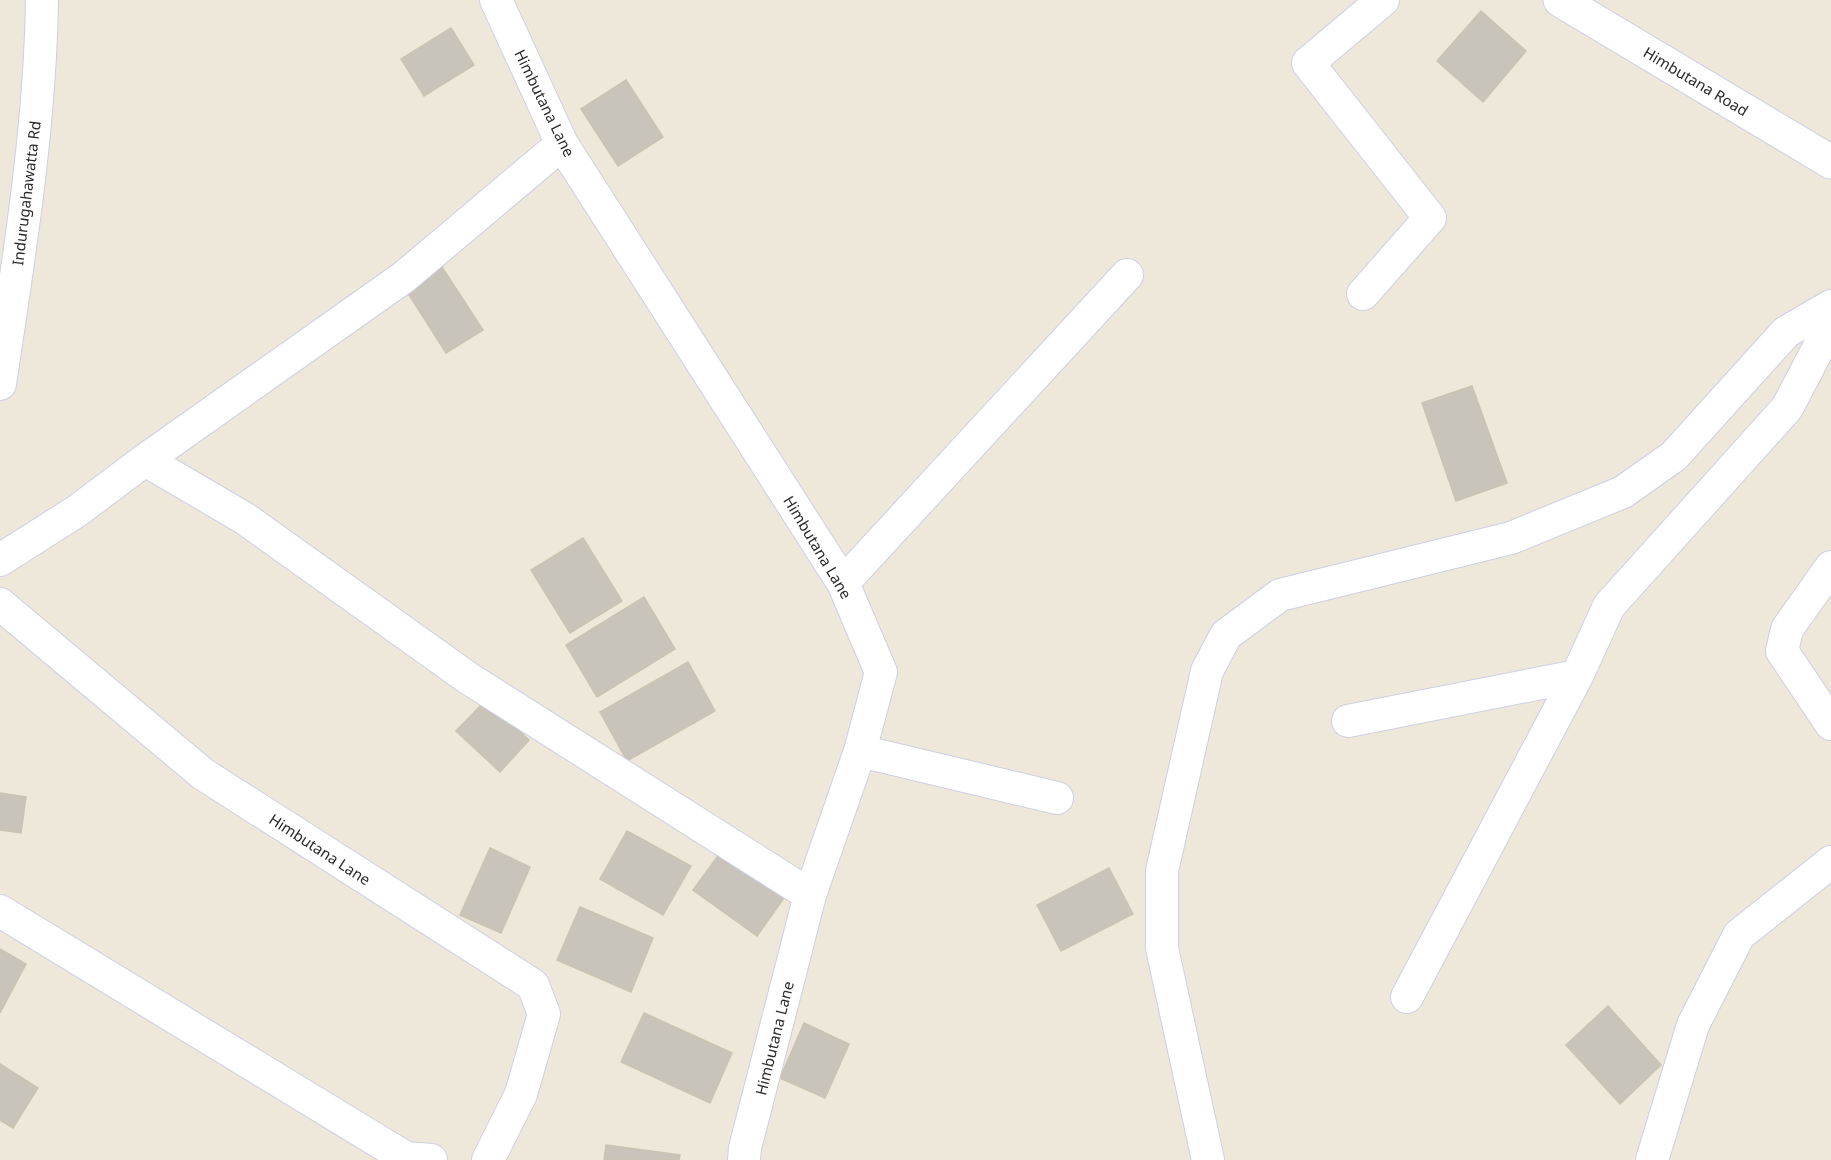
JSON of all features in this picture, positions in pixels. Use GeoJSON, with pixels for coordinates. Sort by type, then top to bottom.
{"type":"FeatureCollection","features":[{"type":"Feature","properties":{"kind":"street","name":"Indurugahawatta Rd"},"geometry":{"type":"LineString","coordinates":[[0,384],[25,217],[41,54],[42,0]]}},
{"type":"Feature","properties":{"kind":"street","name":"Himbutana Lane"},"geometry":{"type":"LineString","coordinates":[[496,0],[562,144],[843,583],[881,672],[860,751],[810,895],[745,1154]]}},
{"type":"Feature","properties":{"kind":"street"},"geometry":{"type":"LineString","coordinates":[[1363,294],[1430,218],[1308,63],[1383,0]]}},
{"type":"Feature","properties":{"kind":"street","name":"Himbutana Road"},"geometry":{"type":"LineString","coordinates":[[1560,0],[1831,162]]}},
{"type":"Feature","properties":{"kind":"street"},"geometry":{"type":"LineString","coordinates":[[0,560],[77,511],[145,460],[404,277],[562,144]]}},
{"type":"Feature","properties":{"kind":"street"},"geometry":{"type":"LineString","coordinates":[[843,583],[1127,275]]}},
{"type":"Feature","properties":{"kind":"street"},"geometry":{"type":"LineString","coordinates":[[1208,1160],[1162,948],[1162,870],[1207,671],[1226,636],[1280,595],[1511,538],[1623,492],[1674,456],[1786,332],[1831,306]]}},
{"type":"Feature","properties":{"kind":"street"},"geometry":{"type":"LineString","coordinates":[[1407,997],[1577,676],[1609,606],[1786,408],[1831,324]]}},
{"type":"Feature","properties":{"kind":"street"},"geometry":{"type":"LineString","coordinates":[[145,460],[244,518],[468,678],[810,895]]}},
{"type":"Feature","properties":{"kind":"street"},"geometry":{"type":"LineString","coordinates":[[1831,567],[1787,629],[1782,651],[1831,724]]}},
{"type":"Feature","properties":{"kind":"street","name":"Himbutana Lane"},"geometry":{"type":"LineString","coordinates":[[0,604],[203,774],[533,985],[544,1014],[521,1094],[488,1160]]}},
{"type":"Feature","properties":{"kind":"street"},"geometry":{"type":"LineString","coordinates":[[1348,721],[1577,676]]}},
{"type":"Feature","properties":{"kind":"street"},"geometry":{"type":"LineString","coordinates":[[860,751],[1057,798]]}},
{"type":"Feature","properties":{"kind":"street"},"geometry":{"type":"LineString","coordinates":[[1652,1160],[1693,1025],[1739,935],[1831,862]]}},
{"type":"Feature","properties":{"kind":"street"},"geometry":{"type":"LineString","coordinates":[[0,911],[406,1158],[431,1160]]}},
{"type":"Feature","properties":{"kind":"building"},"geometry":{"type":"Polygon","coordinates":[[[1481,11],[1526,51],[1483,102],[1437,61],[1481,11]]]}},
{"type":"Feature","properties":{"kind":"building"},"geometry":{"type":"Polygon","coordinates":[[[451,28],[474,65],[424,96],[401,59],[451,28]]]}},
{"type":"Feature","properties":{"kind":"building"},"geometry":{"type":"Polygon","coordinates":[[[626,80],[663,137],[618,166],[581,109],[626,80]]]}},
{"type":"Feature","properties":{"kind":"building"},"geometry":{"type":"Polygon","coordinates":[[[438,261],[483,330],[446,353],[402,284],[438,261]]]}},
{"type":"Feature","properties":{"kind":"building"},"geometry":{"type":"Polygon","coordinates":[[[1472,386],[1507,483],[1456,501],[1422,403],[1472,386]]]}},
{"type":"Feature","properties":{"kind":"building"},"geometry":{"type":"Polygon","coordinates":[[[583,538],[622,601],[570,633],[531,570],[583,538]]]}},
{"type":"Feature","properties":{"kind":"building"},"geometry":{"type":"Polygon","coordinates":[[[644,597],[675,649],[597,697],[566,645],[644,597]]]}},
{"type":"Feature","properties":{"kind":"building"},"geometry":{"type":"Polygon","coordinates":[[[688,662],[715,711],[627,761],[600,712],[688,662]]]}},
{"type":"Feature","properties":{"kind":"building"},"geometry":{"type":"Polygon","coordinates":[[[486,700],[529,740],[500,772],[456,731],[486,700]]]}},
{"type":"Feature","properties":{"kind":"building"},"geometry":{"type":"Polygon","coordinates":[[[0,793],[26,797],[21,833],[0,830],[0,793]]]}},
{"type":"Feature","properties":{"kind":"building"},"geometry":{"type":"Polygon","coordinates":[[[627,831],[691,866],[663,915],[600,879],[627,831]]]}},
{"type":"Feature","properties":{"kind":"building"},"geometry":{"type":"Polygon","coordinates":[[[490,848],[530,867],[501,933],[460,915],[490,848]]]}},
{"type":"Feature","properties":{"kind":"building"},"geometry":{"type":"Polygon","coordinates":[[[720,853],[784,898],[757,936],[693,890],[720,853]]]}},
{"type":"Feature","properties":{"kind":"building"},"geometry":{"type":"Polygon","coordinates":[[[1109,868],[1133,914],[1061,951],[1037,905],[1109,868]]]}},
{"type":"Feature","properties":{"kind":"building"},"geometry":{"type":"Polygon","coordinates":[[[580,907],[653,938],[631,992],[557,960],[580,907]]]}},
{"type":"Feature","properties":{"kind":"building"},"geometry":{"type":"Polygon","coordinates":[[[0,949],[26,964],[0,1013],[0,949]]]}},
{"type":"Feature","properties":{"kind":"building"},"geometry":{"type":"Polygon","coordinates":[[[1608,1006],[1661,1065],[1620,1104],[1566,1045],[1608,1006]]]}},
{"type":"Feature","properties":{"kind":"building"},"geometry":{"type":"Polygon","coordinates":[[[644,1013],[732,1053],[710,1103],[621,1062],[644,1013]]]}},
{"type":"Feature","properties":{"kind":"building"},"geometry":{"type":"Polygon","coordinates":[[[804,1023],[849,1044],[825,1098],[780,1078],[804,1023]]]}},
{"type":"Feature","properties":{"kind":"building"},"geometry":{"type":"Polygon","coordinates":[[[0,1064],[38,1088],[13,1128],[0,1120],[0,1064]]]}},
{"type":"Feature","properties":{"kind":"building"},"geometry":{"type":"Polygon","coordinates":[[[606,1145],[680,1155],[679,1160],[604,1160],[606,1145]]]}}]}
